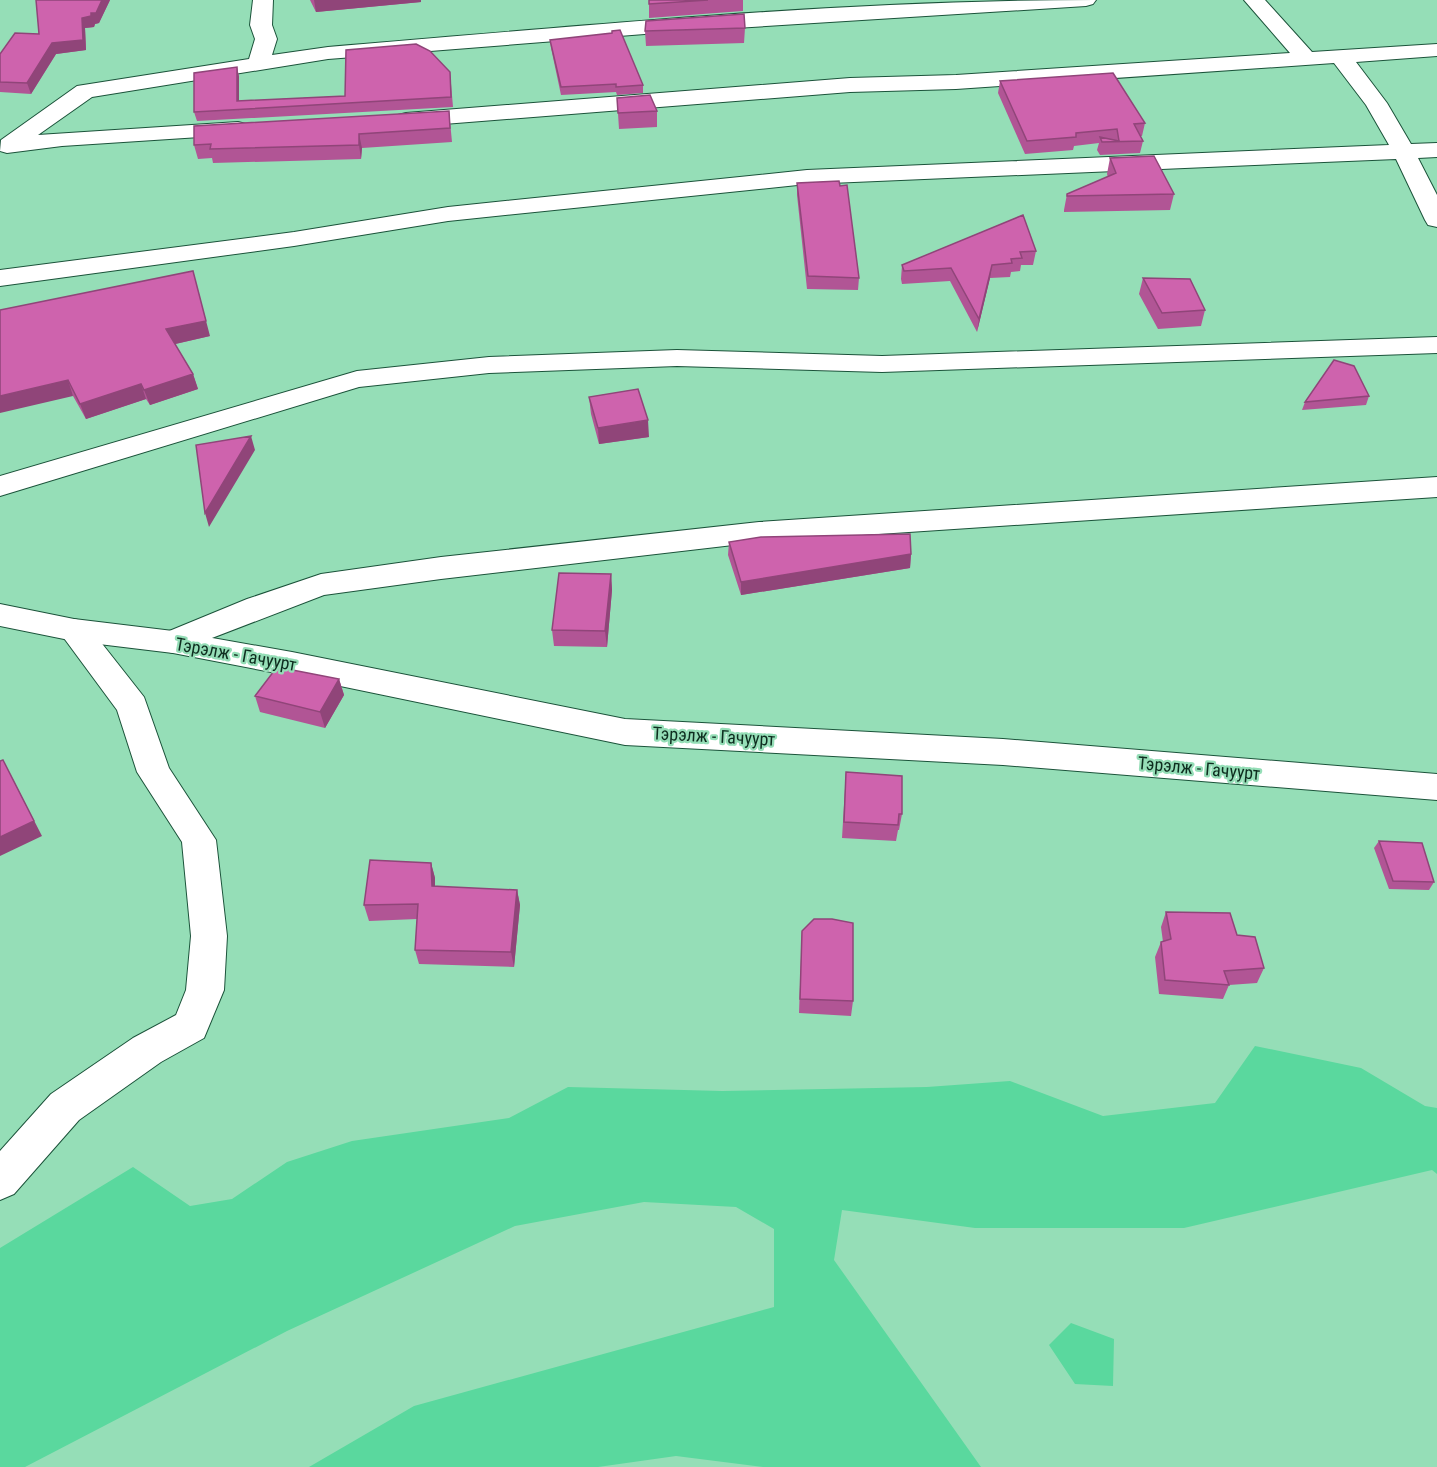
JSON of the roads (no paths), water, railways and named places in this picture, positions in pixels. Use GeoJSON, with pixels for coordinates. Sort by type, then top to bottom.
{"type":"FeatureCollection","features":[{"type":"Feature","properties":{"kind":"street"},"geometry":{"type":"LineString","coordinates":[[258,64],[266,39],[261,25],[263,0]]}},
{"type":"Feature","properties":{"kind":"street"},"geometry":{"type":"LineString","coordinates":[[3,149],[85,91],[328,53],[634,28],[1086,0]]}},
{"type":"Feature","properties":{"kind":"street"},"geometry":{"type":"LineString","coordinates":[[1254,0],[1306,58]]}},
{"type":"Feature","properties":{"kind":"street"},"geometry":{"type":"LineString","coordinates":[[385,121],[850,85],[956,82],[1437,50]]}},
{"type":"Feature","properties":{"kind":"street"},"geometry":{"type":"LineString","coordinates":[[1340,56],[1376,103],[1404,152],[1437,220]]}},
{"type":"Feature","properties":{"kind":"street"},"geometry":{"type":"LineString","coordinates":[[3,149],[62,139],[259,128]]}},
{"type":"Feature","properties":{"kind":"street"},"geometry":{"type":"LineString","coordinates":[[0,278],[294,239],[448,214],[807,177],[1437,150]]}},
{"type":"Feature","properties":{"kind":"street"},"geometry":{"type":"LineString","coordinates":[[0,486],[357,379],[478,366],[677,358],[882,364],[1437,345]]}},
{"type":"Feature","properties":{"kind":"street"},"geometry":{"type":"LineString","coordinates":[[173,642],[258,607],[321,585],[457,566],[759,532],[1437,487]]}},
{"type":"Feature","properties":{"kind":"street","name":"Тэрэлж - Гачуурт"},"geometry":{"type":"LineString","coordinates":[[0,615],[74,630],[173,642],[292,664],[625,732],[1003,752],[1437,787]]}},
{"type":"Feature","properties":{"kind":"street"},"geometry":{"type":"LineString","coordinates":[[0,1181],[65,1107],[147,1050],[191,1026],[205,990],[209,936],[199,840],[154,772],[132,706],[74,630]]}}]}
